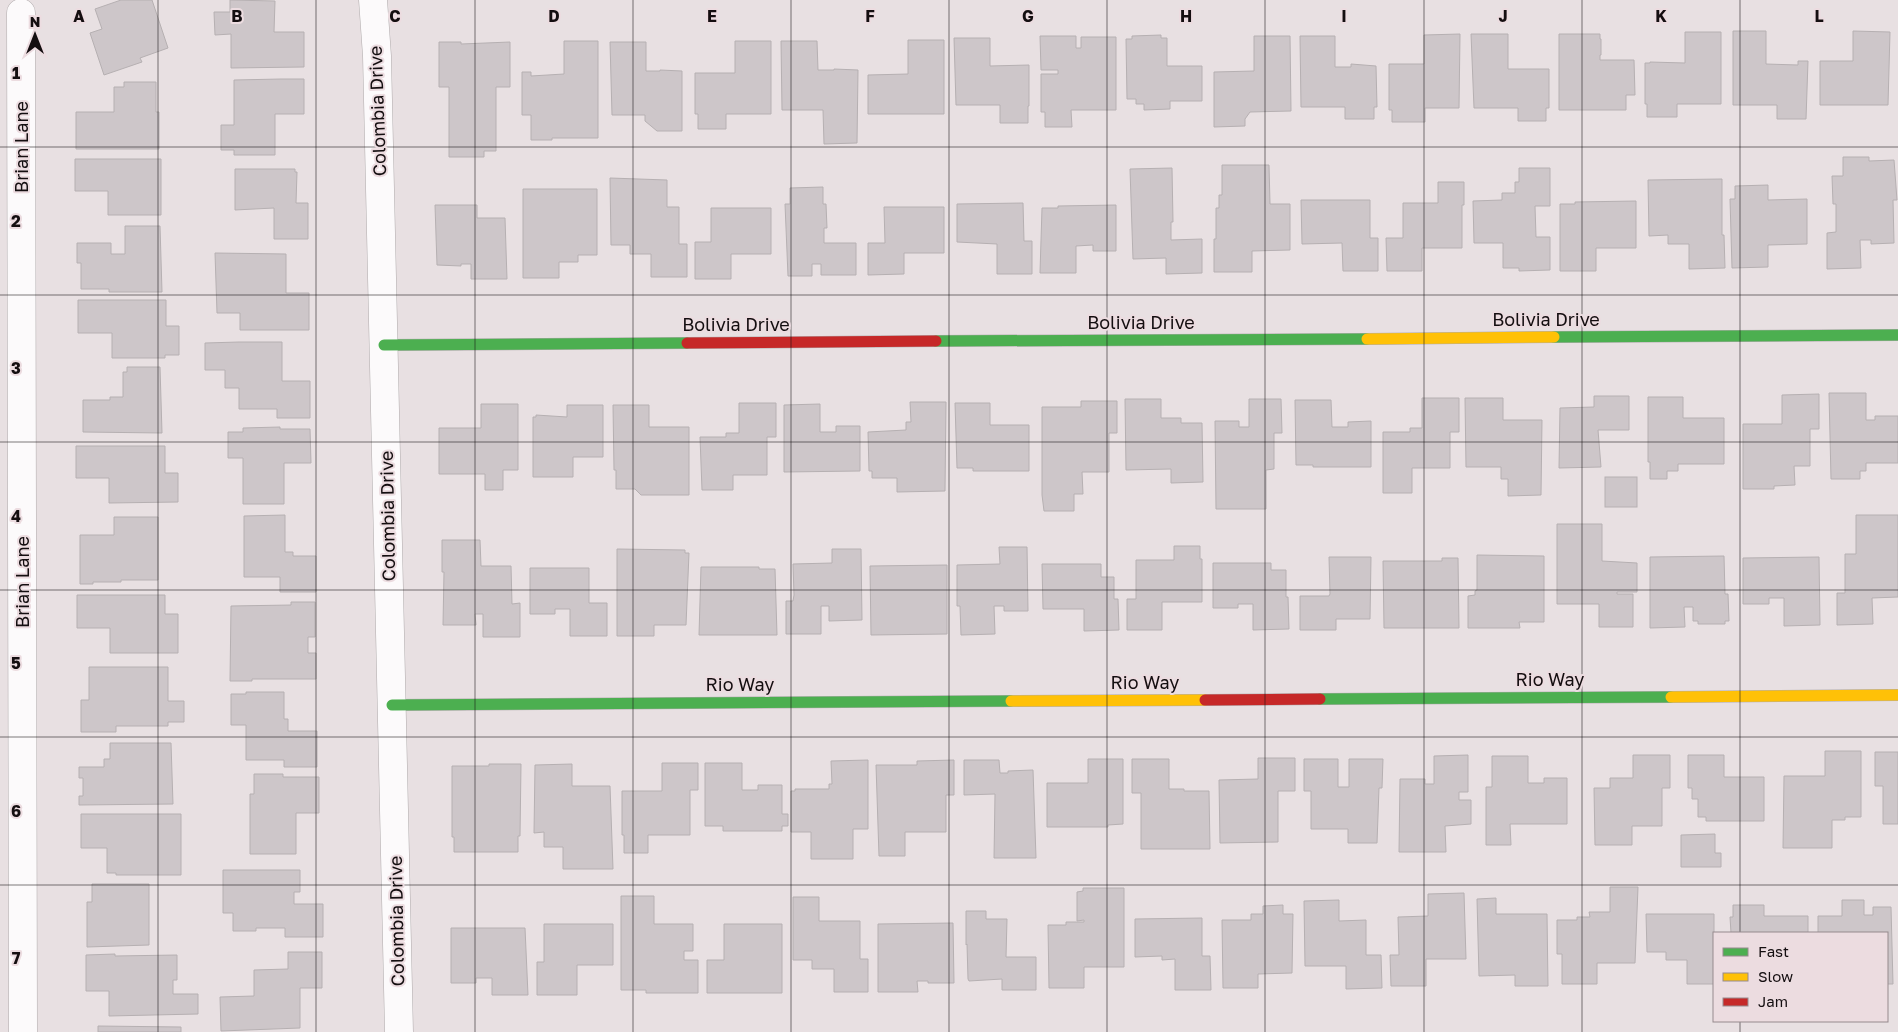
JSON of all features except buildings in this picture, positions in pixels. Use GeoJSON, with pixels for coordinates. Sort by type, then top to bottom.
{"type":"FeatureCollection","features":[{"type":"Feature","properties":{"kind":"street","name":"Colombia Drive"},"geometry":{"type":"LineString","coordinates":[[373,0],[377,56],[399,1032]]}},
{"type":"Feature","properties":{"kind":"street","name":"Brian Lane"},"geometry":{"type":"LineString","coordinates":[[21,13],[11,560],[23,1032]]}},
{"type":"Feature","properties":{"kind":"street","name":"Bolivia Drive"},"geometry":{"type":"LineString","coordinates":[[384,345],[1898,335]]}},
{"type":"Feature","properties":{"kind":"street","name":"Rio Way"},"geometry":{"type":"LineString","coordinates":[[392,705],[1898,695]]}},
{"type":"Feature","properties":{"kind":"traffic: fast"},"geometry":{"type":"LineString","coordinates":[[1554,337],[1898,335]]}},
{"type":"Feature","properties":{"kind":"traffic: fast"},"geometry":{"type":"LineString","coordinates":[[936,341],[1367,339]]}},
{"type":"Feature","properties":{"kind":"traffic: fast"},"geometry":{"type":"LineString","coordinates":[[384,345],[687,343]]}},
{"type":"Feature","properties":{"kind":"traffic: fast"},"geometry":{"type":"LineString","coordinates":[[1320,699],[1671,697]]}},
{"type":"Feature","properties":{"kind":"traffic: fast"},"geometry":{"type":"LineString","coordinates":[[392,705],[1011,701]]}},
{"type":"Feature","properties":{"kind":"traffic: slow"},"geometry":{"type":"LineString","coordinates":[[1367,339],[1554,337]]}},
{"type":"Feature","properties":{"kind":"traffic: slow"},"geometry":{"type":"LineString","coordinates":[[1671,697],[1898,695]]}},
{"type":"Feature","properties":{"kind":"traffic: slow"},"geometry":{"type":"LineString","coordinates":[[1011,701],[1205,700]]}},
{"type":"Feature","properties":{"kind":"traffic: jam"},"geometry":{"type":"LineString","coordinates":[[687,343],[936,341]]}},
{"type":"Feature","properties":{"kind":"traffic: jam"},"geometry":{"type":"LineString","coordinates":[[1205,700],[1320,699]]}}]}
